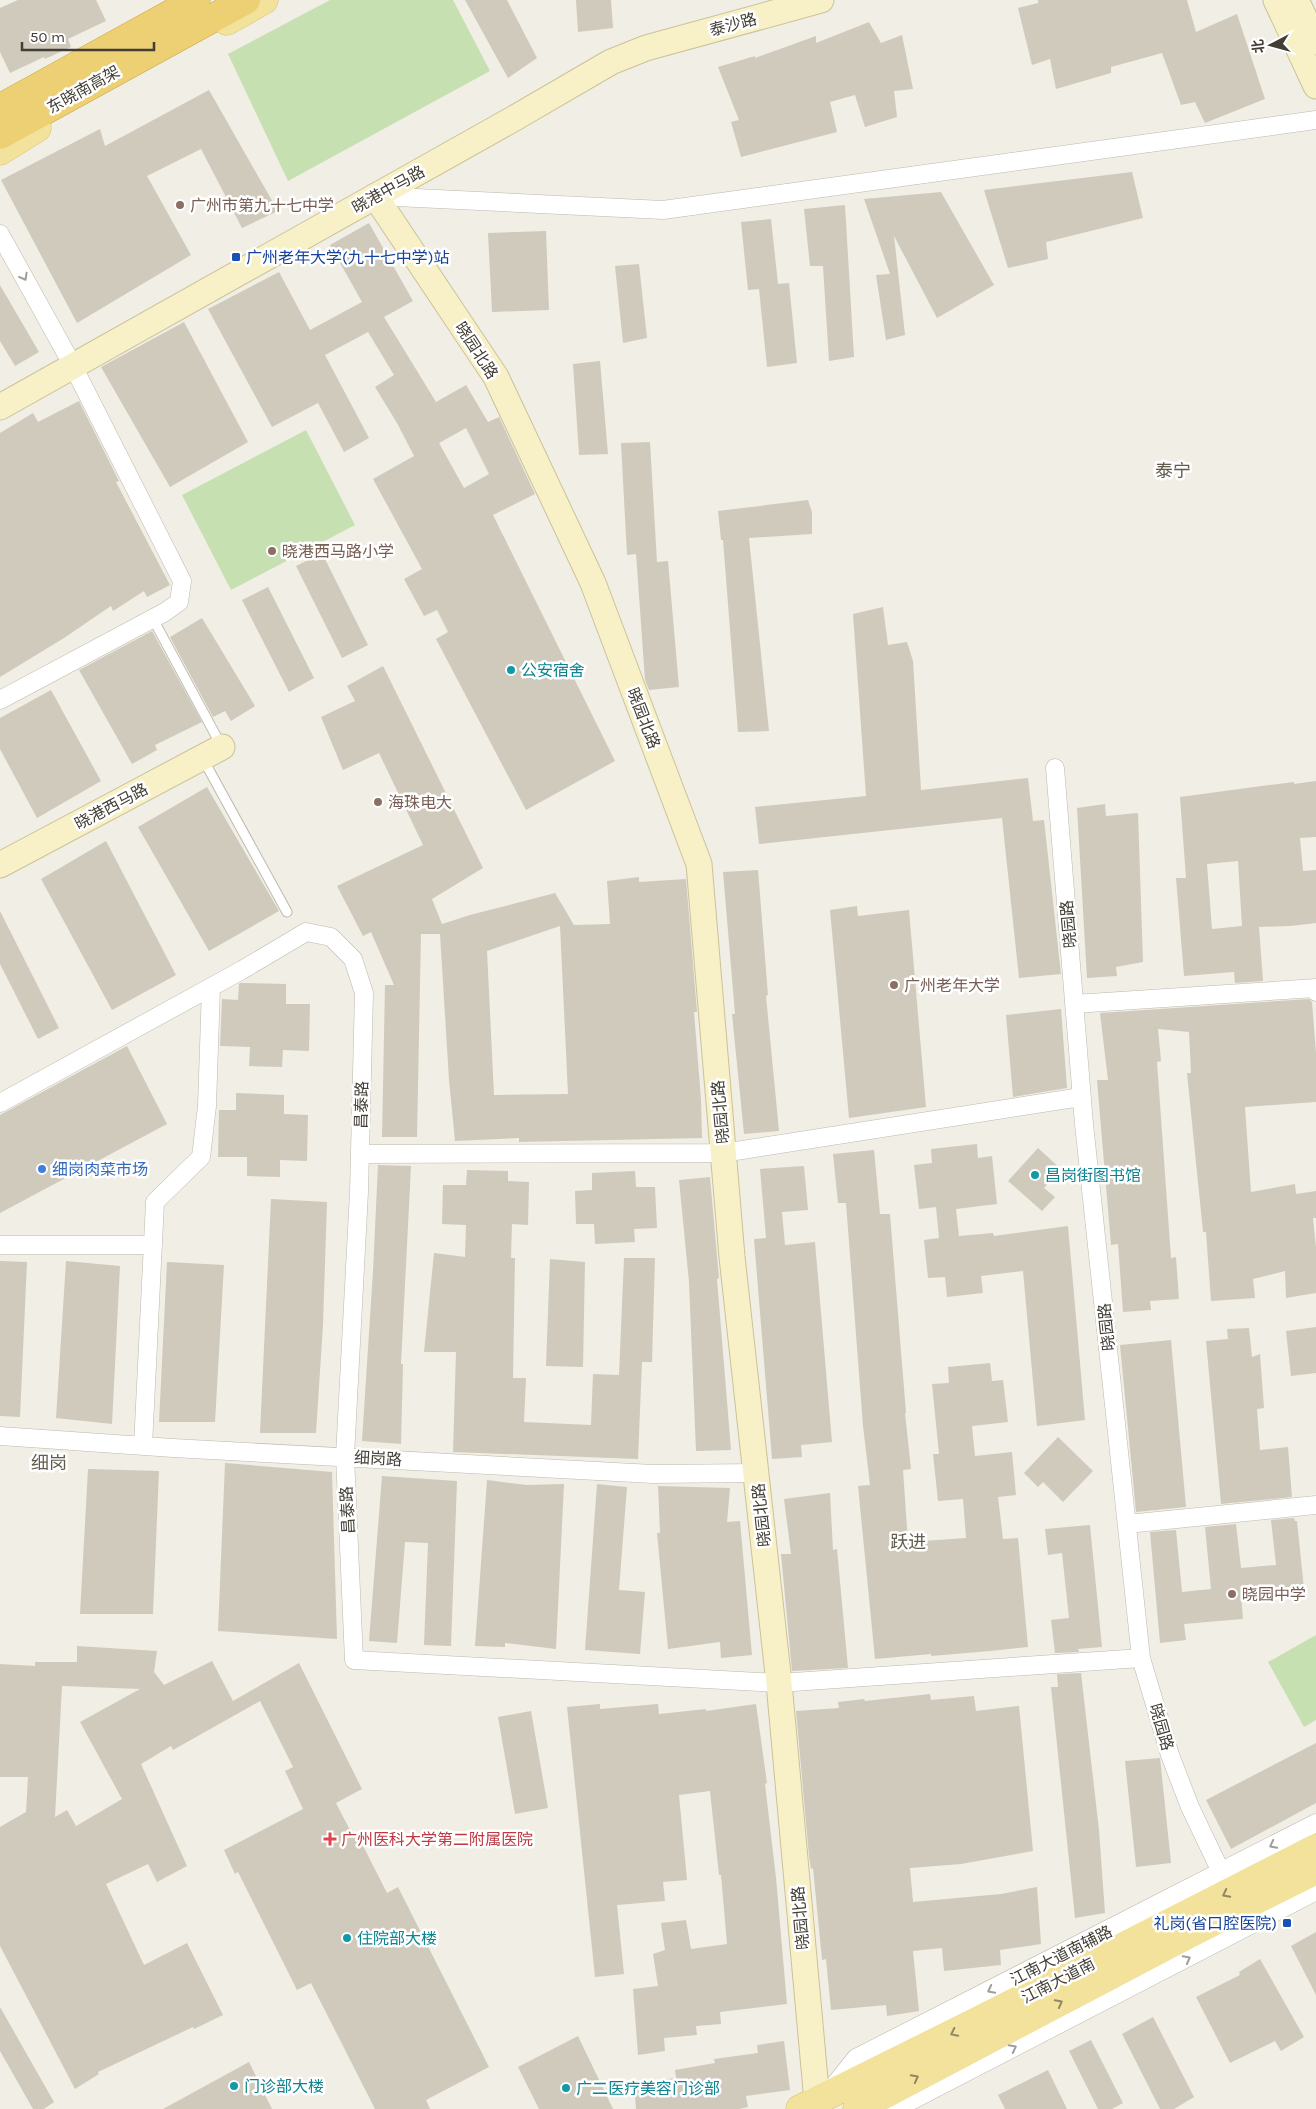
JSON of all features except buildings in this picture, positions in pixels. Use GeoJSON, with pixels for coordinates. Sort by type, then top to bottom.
{"type":"FeatureCollection","features":[{"type":"Feature","properties":{"kind":"highway","name":"东晓南高架"},"geometry":{"type":"LineString","coordinates":[[0,108],[196,0]]}},
{"type":"Feature","properties":{"kind":"highway","name":"东晓南高架"},"geometry":{"type":"LineString","coordinates":[[0,135],[246,0]]}},
{"type":"Feature","properties":{"kind":"main road"},"geometry":{"type":"LineString","coordinates":[[0,96],[174,0]]}},
{"type":"Feature","properties":{"kind":"main road"},"geometry":{"type":"LineString","coordinates":[[0,151],[86,99],[264,0]]}},
{"type":"Feature","properties":{"kind":"main road","name":"江南大道南"},"geometry":{"type":"LineString","coordinates":[[857,2109],[1316,1848]]}},
{"type":"Feature","properties":{"kind":"main road","name":"江南大道南"},"geometry":{"type":"LineString","coordinates":[[813,2106],[1128,1955],[1316,1870]]}},
{"type":"Feature","properties":{"kind":"street","name":"泰沙路"},"geometry":{"type":"LineString","coordinates":[[646,48],[820,0]]}},
{"type":"Feature","properties":{"kind":"street"},"geometry":{"type":"LineString","coordinates":[[1276,0],[1316,86]]}},
{"type":"Feature","properties":{"kind":"street"},"geometry":{"type":"LineString","coordinates":[[1298,3],[1316,42]]}},
{"type":"Feature","properties":{"kind":"street","name":"晓港中马路"},"geometry":{"type":"LineString","coordinates":[[0,407],[611,62],[646,48]]}},
{"type":"Feature","properties":{"kind":"street"},"geometry":{"type":"LineString","coordinates":[[375,196],[663,210],[1316,120]]}},
{"type":"Feature","properties":{"kind":"street","name":"晓园北路"},"geometry":{"type":"LineString","coordinates":[[375,196],[496,378],[593,583],[699,864],[732,1257],[779,1683],[813,2106]]}},
{"type":"Feature","properties":{"kind":"street"},"geometry":{"type":"LineString","coordinates":[[0,234],[73,366],[182,581],[179,602],[153,619],[0,700]]}},
{"type":"Feature","properties":{"kind":"street","name":"晓港西马路"},"geometry":{"type":"LineString","coordinates":[[0,865],[212,752]]}},
{"type":"Feature","properties":{"kind":"street","name":"晓园路"},"geometry":{"type":"LineString","coordinates":[[1055,768],[1081,1097],[1142,1658],[1170,1755],[1190,1807],[1221,1872]]}},
{"type":"Feature","properties":{"kind":"street","name":"昌泰路"},"geometry":{"type":"LineString","coordinates":[[0,1103],[211,988],[306,932],[331,937],[353,959],[364,993],[360,1154],[345,1456],[354,1660],[779,1683]]}},
{"type":"Feature","properties":{"kind":"street"},"geometry":{"type":"LineString","coordinates":[[142,1446],[155,1202],[201,1157],[207,1106],[211,988]]}},
{"type":"Feature","properties":{"kind":"street"},"geometry":{"type":"LineString","coordinates":[[1074,1004],[1316,988],[1316,992]]}},
{"type":"Feature","properties":{"kind":"street"},"geometry":{"type":"LineString","coordinates":[[360,1154],[723,1153],[1081,1097]]}},
{"type":"Feature","properties":{"kind":"street"},"geometry":{"type":"LineString","coordinates":[[0,1245],[152,1245]]}},
{"type":"Feature","properties":{"kind":"street","name":"细岗路"},"geometry":{"type":"LineString","coordinates":[[0,1436],[142,1446],[653,1474],[756,1473]]}},
{"type":"Feature","properties":{"kind":"street"},"geometry":{"type":"LineString","coordinates":[[1127,1524],[1316,1505]]}},
{"type":"Feature","properties":{"kind":"street"},"geometry":{"type":"LineString","coordinates":[[779,1683],[1142,1658]]}},
{"type":"Feature","properties":{"kind":"street","name":"江南大道南辅路"},"geometry":{"type":"LineString","coordinates":[[891,2109],[897,2108],[1128,1955],[1221,1872],[1316,1823]]}},
{"type":"Feature","properties":{"kind":"street","name":"江南大道南辅路"},"geometry":{"type":"LineString","coordinates":[[1128,1955],[1316,1892]]}},
{"type":"Feature","properties":{"kind":"lane"},"geometry":{"type":"LineString","coordinates":[[153,619],[212,752],[287,912]]}},
{"type":"Feature","properties":{"kind":"green space"},"geometry":{"type":"Polygon","coordinates":[[[330,0],[453,0],[490,71],[288,181],[228,54],[330,0]]]}},
{"type":"Feature","properties":{"kind":"green space"},"geometry":{"type":"Polygon","coordinates":[[[306,430],[355,525],[231,590],[182,495],[306,430]]]}},
{"type":"Feature","properties":{"kind":"green space"},"geometry":{"type":"Polygon","coordinates":[[[1316,1635],[1316,1720],[1304,1727],[1268,1662],[1316,1635]]]}},
{"type":"Feature","properties":{"kind":"place","name":"广州市第九十七中学"},"geometry":{"type":"Point","coordinates":[180,205]}},
{"type":"Feature","properties":{"kind":"place","name":"广州老年大学(九十七中学)站"},"geometry":{"type":"Point","coordinates":[236,257]}},
{"type":"Feature","properties":{"kind":"place","name":"晓港西马路小学"},"geometry":{"type":"Point","coordinates":[272,551]}},
{"type":"Feature","properties":{"kind":"place","name":"公安宿舍"},"geometry":{"type":"Point","coordinates":[511,670]}},
{"type":"Feature","properties":{"kind":"place","name":"海珠电大"},"geometry":{"type":"Point","coordinates":[378,802]}},
{"type":"Feature","properties":{"kind":"place","name":"广州老年大学"},"geometry":{"type":"Point","coordinates":[894,985]}},
{"type":"Feature","properties":{"kind":"place","name":"细岗肉菜市场"},"geometry":{"type":"Point","coordinates":[42,1169]}},
{"type":"Feature","properties":{"kind":"place","name":"昌岗街图书馆"},"geometry":{"type":"Point","coordinates":[1035,1175]}},
{"type":"Feature","properties":{"kind":"place","name":"晓园中学"},"geometry":{"type":"Point","coordinates":[1232,1594]}},
{"type":"Feature","properties":{"kind":"place","name":"广州医科大学第二附属医院"},"geometry":{"type":"Point","coordinates":[330,1839]}},
{"type":"Feature","properties":{"kind":"place","name":"礼岗(省口腔医院)"},"geometry":{"type":"Point","coordinates":[1287,1923]}},
{"type":"Feature","properties":{"kind":"place","name":"住院部大楼"},"geometry":{"type":"Point","coordinates":[347,1938]}},
{"type":"Feature","properties":{"kind":"place","name":"门诊部大楼"},"geometry":{"type":"Point","coordinates":[234,2086]}},
{"type":"Feature","properties":{"kind":"place","name":"广二医疗美容门诊部"},"geometry":{"type":"Point","coordinates":[566,2088]}},
{"type":"Feature","properties":{"kind":"district","name":"泰宁"},"geometry":{"type":"Point","coordinates":[1173,471]}},
{"type":"Feature","properties":{"kind":"district","name":"细岗"},"geometry":{"type":"Point","coordinates":[49,1463]}},
{"type":"Feature","properties":{"kind":"district","name":"跃进"},"geometry":{"type":"Point","coordinates":[908,1542]}}]}
